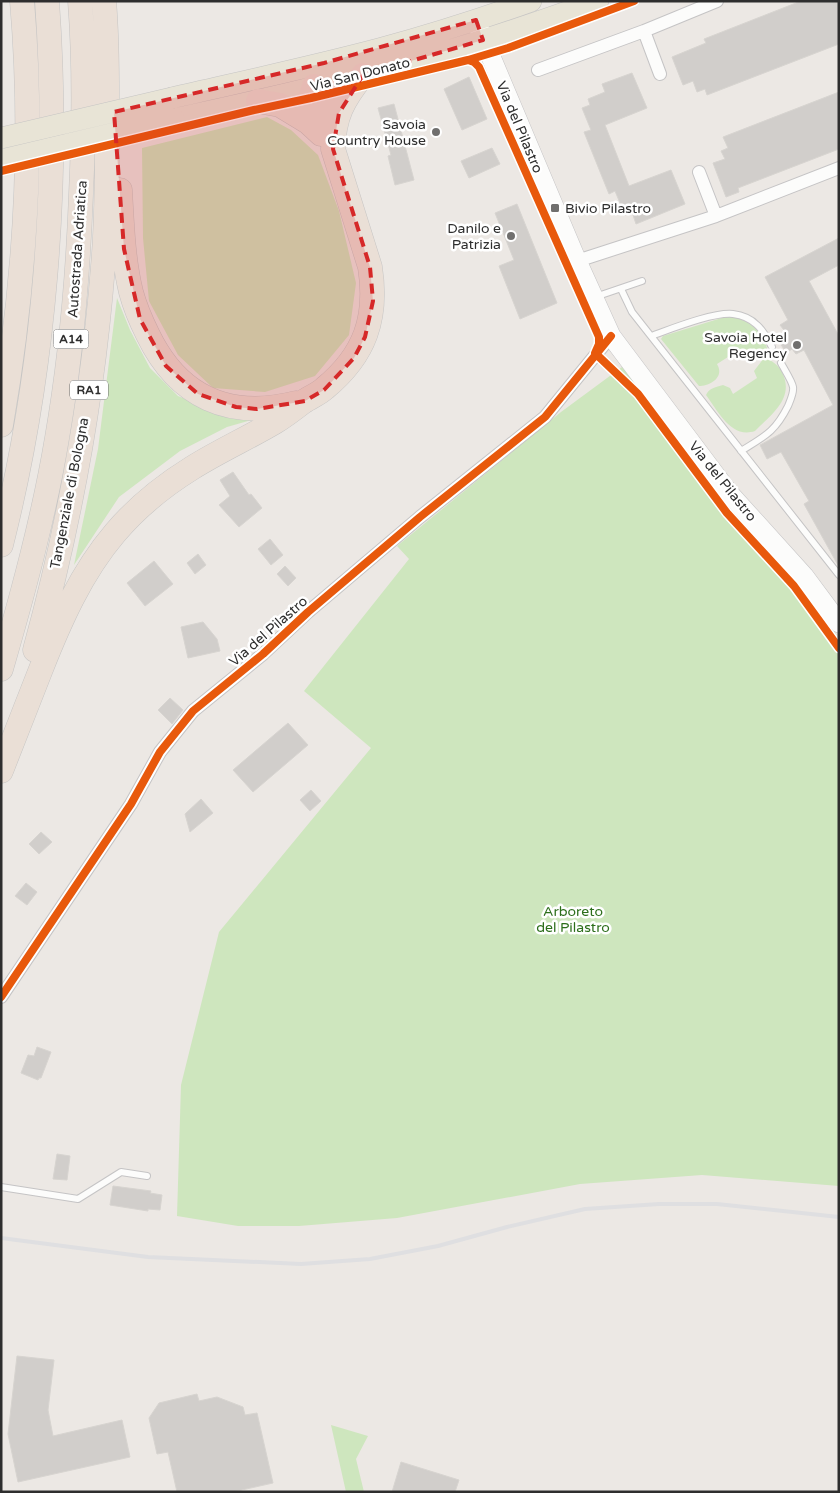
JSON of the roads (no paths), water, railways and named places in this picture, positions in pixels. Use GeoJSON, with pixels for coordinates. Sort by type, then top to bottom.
{"type":"FeatureCollection","features":[{"type":"Feature","properties":{"kind":"highway"},"geometry":{"type":"LineString","coordinates":[[9,1],[26,192]]}},
{"type":"Feature","properties":{"kind":"highway"},"geometry":{"type":"LineString","coordinates":[[1,424],[18,310],[26,192],[27,101],[22,1]]}},
{"type":"Feature","properties":{"kind":"highway","name":"A14"},"geometry":{"type":"LineString","coordinates":[[1,545],[10,510],[36,364],[46,265],[52,166],[47,1]]}},
{"type":"Feature","properties":{"kind":"highway","name":"Autostrada Adriatica"},"geometry":{"type":"LineString","coordinates":[[1,669],[18,611],[42,513],[57,438],[68,368],[78,265],[83,162],[84,106],[80,1]]}},
{"type":"Feature","properties":{"kind":"highway","name":"Tangenziale di Bologna"},"geometry":{"type":"LineString","coordinates":[[1,771],[41,626],[60,546],[82,436],[92,368],[103,267],[106,200],[107,44],[104,1]]}},
{"type":"Feature","properties":{"kind":"highway"},"geometry":{"type":"LineString","coordinates":[[107,44],[119,161],[126,265],[140,320],[153,346],[166,366],[182,382],[198,394],[215,401],[236,407],[257,409],[278,408],[305,401]]}},
{"type":"Feature","properties":{"kind":"highway"},"geometry":{"type":"LineString","coordinates":[[329,138],[344,103],[363,75]]}},
{"type":"Feature","properties":{"kind":"highway"},"geometry":{"type":"LineString","coordinates":[[1,771],[59,624],[88,569],[114,534],[152,496],[172,481],[212,456],[275,422],[324,390],[354,358],[365,337],[373,301],[370,267],[329,138],[333,116],[327,95],[311,76]]}},
{"type":"Feature","properties":{"kind":"highway"},"geometry":{"type":"LineString","coordinates":[[258,101],[280,105],[308,122],[329,138]]}},
{"type":"Feature","properties":{"kind":"main road","name":"Via San Donato"},"geometry":{"type":"LineString","coordinates":[[1,160],[173,108],[258,101],[311,76],[380,48],[476,20],[532,1]]}},
{"type":"Feature","properties":{"kind":"main road","name":"Via San Donato"},"geometry":{"type":"LineString","coordinates":[[1,138],[173,108],[311,76],[363,75],[483,40],[598,1]]}},
{"type":"Feature","properties":{"kind":"street"},"geometry":{"type":"LineString","coordinates":[[538,70],[644,31],[717,1]]}},
{"type":"Feature","properties":{"kind":"street","name":"Via del Pilastro"},"geometry":{"type":"LineString","coordinates":[[476,20],[611,336],[729,493],[804,576],[839,623]]}},
{"type":"Feature","properties":{"kind":"street"},"geometry":{"type":"LineString","coordinates":[[644,31],[660,74]]}},
{"type":"Feature","properties":{"kind":"street"},"geometry":{"type":"LineString","coordinates":[[578,261],[716,216],[839,168]]}},
{"type":"Feature","properties":{"kind":"street"},"geometry":{"type":"LineString","coordinates":[[699,172],[716,216]]}},
{"type":"Feature","properties":{"kind":"street","name":"Via del Pilastro"},"geometry":{"type":"LineString","coordinates":[[1,997],[131,804],[160,752],[193,711],[263,654],[308,612],[413,523],[545,417],[611,336]]}},
{"type":"Feature","properties":{"kind":"lane"},"geometry":{"type":"LineString","coordinates":[[594,298],[642,281]]}},
{"type":"Feature","properties":{"kind":"lane"},"geometry":{"type":"LineString","coordinates":[[621,289],[632,312],[839,575]]}},
{"type":"Feature","properties":{"kind":"lane"},"geometry":{"type":"LineString","coordinates":[[651,336],[703,319],[731,313],[740,315],[758,326],[772,347]]}},
{"type":"Feature","properties":{"kind":"lane"},"geometry":{"type":"LineString","coordinates":[[741,451],[774,430],[790,401],[793,387],[781,363]]}},
{"type":"Feature","properties":{"kind":"lane"},"geometry":{"type":"LineString","coordinates":[[1,1186],[78,1199],[121,1172],[147,1176]]}},
{"type":"Feature","properties":{"kind":"railway"},"geometry":{"type":"LineString","coordinates":[[1,1238],[148,1257],[301,1264],[370,1259],[438,1246],[507,1227],[585,1209],[659,1204],[717,1204],[839,1217]]}},
{"type":"Feature","properties":{"kind":"place","name":"Savoia Country House"},"geometry":{"type":"Point","coordinates":[436,132]}},
{"type":"Feature","properties":{"kind":"place","name":"Bivio Pilastro"},"geometry":{"type":"Point","coordinates":[555,208]}},
{"type":"Feature","properties":{"kind":"place","name":"Danilo e Patrizia"},"geometry":{"type":"Point","coordinates":[511,236]}},
{"type":"Feature","properties":{"kind":"place","name":"Savoia Hotel Regency"},"geometry":{"type":"Point","coordinates":[797,345]}},
{"type":"Feature","properties":{"kind":"park label","name":"Arboreto del Pilastro"},"geometry":{"type":"Point","coordinates":[573,920]}}]}
